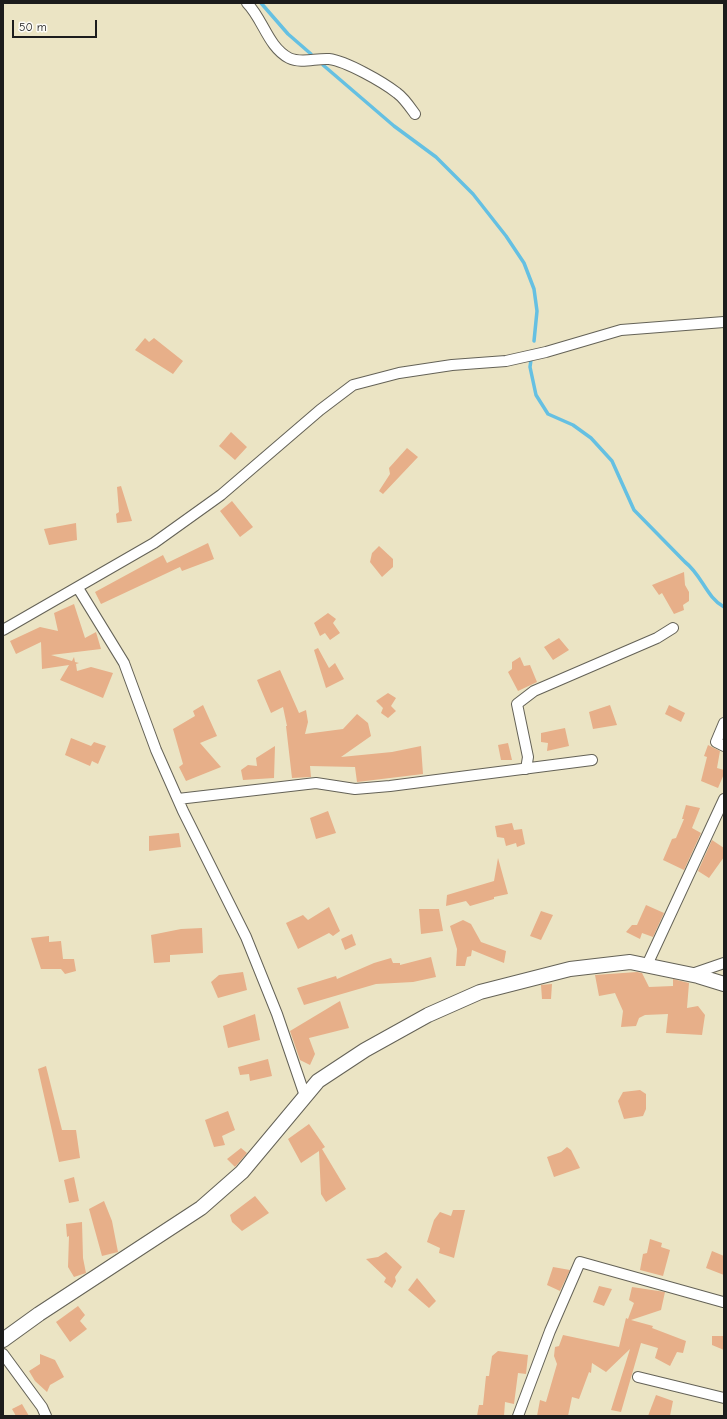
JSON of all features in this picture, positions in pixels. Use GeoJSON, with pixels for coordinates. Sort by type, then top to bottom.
{"type":"FeatureCollection","features":[{"type":"Feature","properties":{"kind":"main road"},"geometry":{"type":"LineString","coordinates":[[3,1340],[39,1314],[201,1208],[242,1172],[318,1081],[365,1050],[428,1015],[480,992],[570,969],[630,962],[692,974],[724,984]]}},
{"type":"Feature","properties":{"kind":"street"},"geometry":{"type":"LineString","coordinates":[[247,3],[259,18],[273,43],[285,56],[300,61],[330,59],[343,63],[382,83],[398,94],[415,114]]}},
{"type":"Feature","properties":{"kind":"street"},"geometry":{"type":"LineString","coordinates":[[3,630],[154,543],[221,496],[320,410],[353,386],[407,372],[452,365],[506,361],[546,352],[622,330],[724,322]]}},
{"type":"Feature","properties":{"kind":"street"},"geometry":{"type":"LineString","coordinates":[[78,588],[124,663],[156,750],[246,937],[280,1021],[305,1096]]}},
{"type":"Feature","properties":{"kind":"street"},"geometry":{"type":"LineString","coordinates":[[526,769],[528,757],[517,704],[521,699],[534,691],[653,641],[673,628]]}},
{"type":"Feature","properties":{"kind":"street"},"geometry":{"type":"LineString","coordinates":[[724,722],[716,742],[724,746]]}},
{"type":"Feature","properties":{"kind":"street"},"geometry":{"type":"LineString","coordinates":[[178,798],[316,783],[356,789],[390,786],[592,760]]}},
{"type":"Feature","properties":{"kind":"street"},"geometry":{"type":"LineString","coordinates":[[647,965],[724,799]]}},
{"type":"Feature","properties":{"kind":"street"},"geometry":{"type":"LineString","coordinates":[[692,974],[724,964]]}},
{"type":"Feature","properties":{"kind":"street"},"geometry":{"type":"LineString","coordinates":[[518,1416],[550,1331],[580,1262],[723,1302]]}},
{"type":"Feature","properties":{"kind":"street"},"geometry":{"type":"LineString","coordinates":[[3,1354],[42,1407],[46,1416]]}},
{"type":"Feature","properties":{"kind":"street"},"geometry":{"type":"LineString","coordinates":[[638,1377],[724,1398]]}},
{"type":"Feature","properties":{"kind":"building"},"geometry":{"type":"Polygon","coordinates":[[[145,338],[149,342],[154,338],[183,361],[173,374],[135,350],[145,338]]]}},
{"type":"Feature","properties":{"kind":"building"},"geometry":{"type":"Polygon","coordinates":[[[231,432],[247,447],[235,460],[219,446],[231,432]]]}},
{"type":"Feature","properties":{"kind":"building"},"geometry":{"type":"Polygon","coordinates":[[[407,448],[418,457],[383,494],[379,491],[390,474],[389,468],[407,448]]]}},
{"type":"Feature","properties":{"kind":"building"},"geometry":{"type":"Polygon","coordinates":[[[121,486],[132,521],[117,523],[116,514],[119,512],[117,487],[121,486]]]}},
{"type":"Feature","properties":{"kind":"building"},"geometry":{"type":"Polygon","coordinates":[[[232,501],[253,527],[240,537],[220,511],[232,501]]]}},
{"type":"Feature","properties":{"kind":"building"},"geometry":{"type":"Polygon","coordinates":[[[76,523],[77,540],[49,545],[44,529],[76,523]]]}},
{"type":"Feature","properties":{"kind":"building"},"geometry":{"type":"Polygon","coordinates":[[[208,543],[214,559],[182,571],[180,567],[101,604],[95,592],[163,555],[167,563],[208,543]]]}},
{"type":"Feature","properties":{"kind":"building"},"geometry":{"type":"Polygon","coordinates":[[[379,546],[393,559],[393,567],[382,577],[370,562],[372,553],[379,546]]]}},
{"type":"Feature","properties":{"kind":"building"},"geometry":{"type":"Polygon","coordinates":[[[684,572],[685,585],[689,592],[689,601],[683,605],[684,610],[674,614],[662,593],[659,595],[652,585],[684,572]]]}},
{"type":"Feature","properties":{"kind":"building"},"geometry":{"type":"Polygon","coordinates":[[[74,604],[85,638],[96,632],[101,649],[51,655],[72,661],[74,657],[75,662],[79,663],[76,664],[77,671],[91,667],[113,673],[103,698],[60,680],[69,665],[42,669],[41,642],[16,654],[10,641],[40,627],[58,631],[54,613],[74,604]]]}},
{"type":"Feature","properties":{"kind":"building"},"geometry":{"type":"Polygon","coordinates":[[[328,613],[336,619],[333,623],[340,633],[330,640],[325,633],[320,636],[314,623],[328,613]]]}},
{"type":"Feature","properties":{"kind":"building"},"geometry":{"type":"Polygon","coordinates":[[[559,638],[569,650],[553,660],[544,647],[559,638]]]}},
{"type":"Feature","properties":{"kind":"building"},"geometry":{"type":"Polygon","coordinates":[[[318,648],[329,668],[335,663],[344,679],[326,688],[314,650],[318,648]]]}},
{"type":"Feature","properties":{"kind":"building"},"geometry":{"type":"Polygon","coordinates":[[[520,657],[524,666],[530,665],[537,682],[518,691],[508,672],[512,669],[512,662],[520,657]]]}},
{"type":"Feature","properties":{"kind":"building"},"geometry":{"type":"Polygon","coordinates":[[[280,670],[299,713],[306,710],[308,722],[305,734],[343,729],[357,714],[368,723],[371,736],[341,757],[392,752],[421,746],[423,774],[357,782],[355,767],[310,766],[311,777],[292,778],[287,726],[283,707],[271,713],[257,680],[280,670]]]}},
{"type":"Feature","properties":{"kind":"building"},"geometry":{"type":"Polygon","coordinates":[[[388,693],[396,698],[391,706],[396,711],[388,718],[381,713],[383,708],[376,701],[388,693]]]}},
{"type":"Feature","properties":{"kind":"building"},"geometry":{"type":"Polygon","coordinates":[[[203,705],[217,736],[200,743],[221,767],[186,781],[179,767],[183,764],[173,729],[195,716],[193,711],[203,705]]]}},
{"type":"Feature","properties":{"kind":"building"},"geometry":{"type":"Polygon","coordinates":[[[610,705],[617,725],[593,729],[589,712],[610,705]]]}},
{"type":"Feature","properties":{"kind":"building"},"geometry":{"type":"Polygon","coordinates":[[[669,705],[685,713],[681,722],[665,714],[669,705]]]}},
{"type":"Feature","properties":{"kind":"building"},"geometry":{"type":"Polygon","coordinates":[[[565,728],[569,746],[547,751],[548,743],[541,742],[541,733],[565,728]]]}},
{"type":"Feature","properties":{"kind":"building"},"geometry":{"type":"Polygon","coordinates":[[[71,738],[91,746],[94,742],[106,746],[98,764],[92,761],[90,766],[65,755],[71,738]]]}},
{"type":"Feature","properties":{"kind":"building"},"geometry":{"type":"Polygon","coordinates":[[[508,743],[512,760],[501,760],[498,745],[508,743]]]}},
{"type":"Feature","properties":{"kind":"building"},"geometry":{"type":"Polygon","coordinates":[[[708,745],[720,751],[717,768],[724,770],[724,774],[718,788],[701,781],[707,757],[704,756],[708,745]]]}},
{"type":"Feature","properties":{"kind":"building"},"geometry":{"type":"Polygon","coordinates":[[[275,746],[274,778],[243,780],[241,770],[248,765],[257,766],[256,758],[275,746]]]}},
{"type":"Feature","properties":{"kind":"building"},"geometry":{"type":"Polygon","coordinates":[[[686,805],[700,808],[692,828],[701,833],[684,870],[663,860],[672,839],[676,838],[684,819],[682,819],[686,805]]]}},
{"type":"Feature","properties":{"kind":"building"},"geometry":{"type":"Polygon","coordinates":[[[328,811],[336,833],[316,839],[310,818],[328,811]]]}},
{"type":"Feature","properties":{"kind":"building"},"geometry":{"type":"Polygon","coordinates":[[[512,823],[514,830],[522,829],[525,844],[517,847],[516,843],[506,846],[504,838],[497,837],[495,826],[512,823]]]}},
{"type":"Feature","properties":{"kind":"building"},"geometry":{"type":"Polygon","coordinates":[[[179,833],[181,847],[149,851],[149,836],[179,833]]]}},
{"type":"Feature","properties":{"kind":"building"},"geometry":{"type":"Polygon","coordinates":[[[712,840],[724,848],[724,857],[709,878],[698,871],[712,840]]]}},
{"type":"Feature","properties":{"kind":"building"},"geometry":{"type":"Polygon","coordinates":[[[498,858],[508,894],[494,897],[494,899],[470,906],[466,901],[446,906],[447,895],[494,881],[498,858]]]}},
{"type":"Feature","properties":{"kind":"building"},"geometry":{"type":"Polygon","coordinates":[[[646,905],[664,913],[653,937],[642,933],[640,939],[626,932],[632,925],[637,925],[646,905]]]}},
{"type":"Feature","properties":{"kind":"building"},"geometry":{"type":"Polygon","coordinates":[[[329,907],[340,931],[333,936],[329,933],[298,949],[286,923],[303,915],[308,920],[329,907]]]}},
{"type":"Feature","properties":{"kind":"building"},"geometry":{"type":"Polygon","coordinates":[[[419,909],[439,909],[443,931],[421,934],[419,909]]]}},
{"type":"Feature","properties":{"kind":"building"},"geometry":{"type":"Polygon","coordinates":[[[541,911],[553,915],[541,940],[530,936],[541,911]]]}},
{"type":"Feature","properties":{"kind":"building"},"geometry":{"type":"Polygon","coordinates":[[[463,920],[471,924],[481,942],[506,951],[504,963],[472,950],[471,956],[467,957],[465,966],[456,966],[457,949],[450,926],[463,920]]]}},
{"type":"Feature","properties":{"kind":"building"},"geometry":{"type":"Polygon","coordinates":[[[202,928],[203,953],[170,955],[170,962],[154,963],[151,935],[181,929],[202,928]]]}},
{"type":"Feature","properties":{"kind":"building"},"geometry":{"type":"Polygon","coordinates":[[[352,934],[356,945],[345,950],[341,939],[352,934]]]}},
{"type":"Feature","properties":{"kind":"building"},"geometry":{"type":"Polygon","coordinates":[[[49,936],[49,942],[61,941],[63,959],[74,959],[76,971],[65,974],[61,969],[41,969],[31,938],[49,936]]]}},
{"type":"Feature","properties":{"kind":"building"},"geometry":{"type":"Polygon","coordinates":[[[431,957],[436,977],[413,982],[376,984],[304,1005],[297,988],[336,976],[337,979],[374,963],[391,958],[393,963],[400,963],[400,965],[431,957]]]}},
{"type":"Feature","properties":{"kind":"building"},"geometry":{"type":"Polygon","coordinates":[[[243,972],[247,990],[218,998],[211,982],[219,975],[243,972]]]}},
{"type":"Feature","properties":{"kind":"building"},"geometry":{"type":"Polygon","coordinates":[[[637,972],[642,973],[649,987],[673,986],[673,979],[689,983],[687,1008],[698,1006],[705,1015],[702,1035],[666,1033],[668,1014],[645,1015],[639,1018],[636,1026],[621,1027],[623,1011],[615,993],[599,996],[595,975],[637,972]]]}},
{"type":"Feature","properties":{"kind":"building"},"geometry":{"type":"Polygon","coordinates":[[[552,984],[551,999],[542,999],[541,985],[552,984]]]}},
{"type":"Feature","properties":{"kind":"building"},"geometry":{"type":"Polygon","coordinates":[[[340,1001],[349,1028],[309,1038],[315,1054],[310,1065],[300,1060],[290,1031],[340,1001]]]}},
{"type":"Feature","properties":{"kind":"building"},"geometry":{"type":"Polygon","coordinates":[[[255,1014],[260,1040],[228,1048],[223,1026],[255,1014]]]}},
{"type":"Feature","properties":{"kind":"building"},"geometry":{"type":"Polygon","coordinates":[[[268,1059],[272,1076],[250,1081],[249,1074],[240,1075],[238,1067],[268,1059]]]}},
{"type":"Feature","properties":{"kind":"building"},"geometry":{"type":"Polygon","coordinates":[[[46,1066],[62,1130],[76,1130],[80,1158],[59,1162],[38,1069],[46,1066]]]}},
{"type":"Feature","properties":{"kind":"building"},"geometry":{"type":"Polygon","coordinates":[[[640,1090],[646,1094],[646,1109],[643,1116],[624,1119],[618,1101],[623,1092],[640,1090]]]}},
{"type":"Feature","properties":{"kind":"building"},"geometry":{"type":"Polygon","coordinates":[[[228,1111],[235,1130],[222,1136],[225,1145],[214,1147],[205,1120],[228,1111]]]}},
{"type":"Feature","properties":{"kind":"building"},"geometry":{"type":"Polygon","coordinates":[[[309,1124],[325,1147],[322,1149],[346,1189],[326,1202],[321,1194],[319,1151],[301,1163],[288,1139],[309,1124]]]}},
{"type":"Feature","properties":{"kind":"building"},"geometry":{"type":"Polygon","coordinates":[[[567,1147],[571,1150],[580,1168],[554,1177],[547,1157],[561,1152],[567,1147]]]}},
{"type":"Feature","properties":{"kind":"building"},"geometry":{"type":"Polygon","coordinates":[[[241,1148],[247,1153],[235,1167],[227,1159],[241,1148]]]}},
{"type":"Feature","properties":{"kind":"building"},"geometry":{"type":"Polygon","coordinates":[[[74,1177],[79,1201],[69,1203],[64,1180],[74,1177]]]}},
{"type":"Feature","properties":{"kind":"building"},"geometry":{"type":"Polygon","coordinates":[[[255,1196],[269,1213],[242,1231],[232,1222],[230,1215],[255,1196]]]}},
{"type":"Feature","properties":{"kind":"building"},"geometry":{"type":"Polygon","coordinates":[[[104,1201],[112,1221],[118,1252],[102,1256],[89,1209],[104,1201]]]}},
{"type":"Feature","properties":{"kind":"building"},"geometry":{"type":"Polygon","coordinates":[[[453,1210],[465,1210],[454,1258],[439,1253],[440,1248],[427,1242],[434,1220],[440,1212],[451,1216],[453,1210]]]}},
{"type":"Feature","properties":{"kind":"building"},"geometry":{"type":"Polygon","coordinates":[[[82,1222],[83,1258],[86,1273],[74,1277],[68,1267],[69,1236],[67,1237],[66,1224],[82,1222]]]}},
{"type":"Feature","properties":{"kind":"building"},"geometry":{"type":"Polygon","coordinates":[[[650,1239],[662,1243],[661,1247],[670,1250],[663,1276],[640,1270],[643,1254],[647,1253],[650,1239]]]}},
{"type":"Feature","properties":{"kind":"building"},"geometry":{"type":"Polygon","coordinates":[[[712,1251],[724,1256],[724,1275],[706,1268],[712,1251]]]}},
{"type":"Feature","properties":{"kind":"building"},"geometry":{"type":"Polygon","coordinates":[[[386,1252],[402,1267],[395,1277],[396,1281],[392,1288],[384,1282],[386,1278],[366,1259],[378,1257],[386,1252]]]}},
{"type":"Feature","properties":{"kind":"building"},"geometry":{"type":"Polygon","coordinates":[[[553,1267],[570,1270],[560,1291],[547,1285],[553,1267]]]}},
{"type":"Feature","properties":{"kind":"building"},"geometry":{"type":"Polygon","coordinates":[[[417,1278],[436,1301],[429,1308],[408,1290],[417,1278]]]}},
{"type":"Feature","properties":{"kind":"building"},"geometry":{"type":"Polygon","coordinates":[[[599,1286],[612,1289],[604,1306],[593,1302],[599,1286]]]}},
{"type":"Feature","properties":{"kind":"building"},"geometry":{"type":"Polygon","coordinates":[[[632,1287],[665,1292],[661,1310],[631,1320],[653,1326],[652,1328],[686,1341],[683,1353],[677,1352],[670,1366],[655,1358],[658,1348],[641,1343],[621,1412],[611,1410],[630,1349],[606,1372],[592,1363],[591,1373],[589,1372],[579,1399],[572,1397],[568,1416],[537,1416],[540,1400],[546,1402],[557,1364],[554,1356],[555,1347],[559,1346],[563,1335],[619,1347],[626,1318],[628,1319],[634,1303],[629,1300],[632,1287]]]}},
{"type":"Feature","properties":{"kind":"building"},"geometry":{"type":"Polygon","coordinates":[[[78,1306],[85,1315],[80,1321],[87,1329],[70,1342],[56,1322],[78,1306]]]}},
{"type":"Feature","properties":{"kind":"building"},"geometry":{"type":"Polygon","coordinates":[[[712,1336],[724,1336],[724,1350],[712,1345],[712,1336]]]}},
{"type":"Feature","properties":{"kind":"building"},"geometry":{"type":"Polygon","coordinates":[[[498,1351],[528,1355],[526,1374],[518,1373],[514,1404],[505,1402],[504,1416],[477,1416],[479,1405],[483,1405],[486,1376],[489,1376],[492,1356],[498,1351]]]}},
{"type":"Feature","properties":{"kind":"building"},"geometry":{"type":"Polygon","coordinates":[[[40,1354],[55,1360],[64,1377],[50,1385],[47,1392],[35,1381],[29,1371],[40,1364],[40,1354]]]}},
{"type":"Feature","properties":{"kind":"building"},"geometry":{"type":"Polygon","coordinates":[[[656,1395],[673,1401],[670,1416],[648,1416],[656,1395]]]}},
{"type":"Feature","properties":{"kind":"building"},"geometry":{"type":"Polygon","coordinates":[[[22,1404],[29,1416],[16,1416],[12,1409],[22,1404]]]}},
{"type":"Feature","properties":{"kind":"waterway"},"geometry":{"type":"LineString","coordinates":[[261,3],[288,34],[311,54]]}},
{"type":"Feature","properties":{"kind":"waterway"},"geometry":{"type":"LineString","coordinates":[[323,65],[394,126],[436,157],[473,194],[506,236],[524,263],[534,289],[537,311],[534,341]]}},
{"type":"Feature","properties":{"kind":"waterway"},"geometry":{"type":"LineString","coordinates":[[531,360],[530,367],[536,395],[548,414],[573,425],[591,438],[612,461],[634,510],[691,567],[708,592],[724,607]]}}]}
